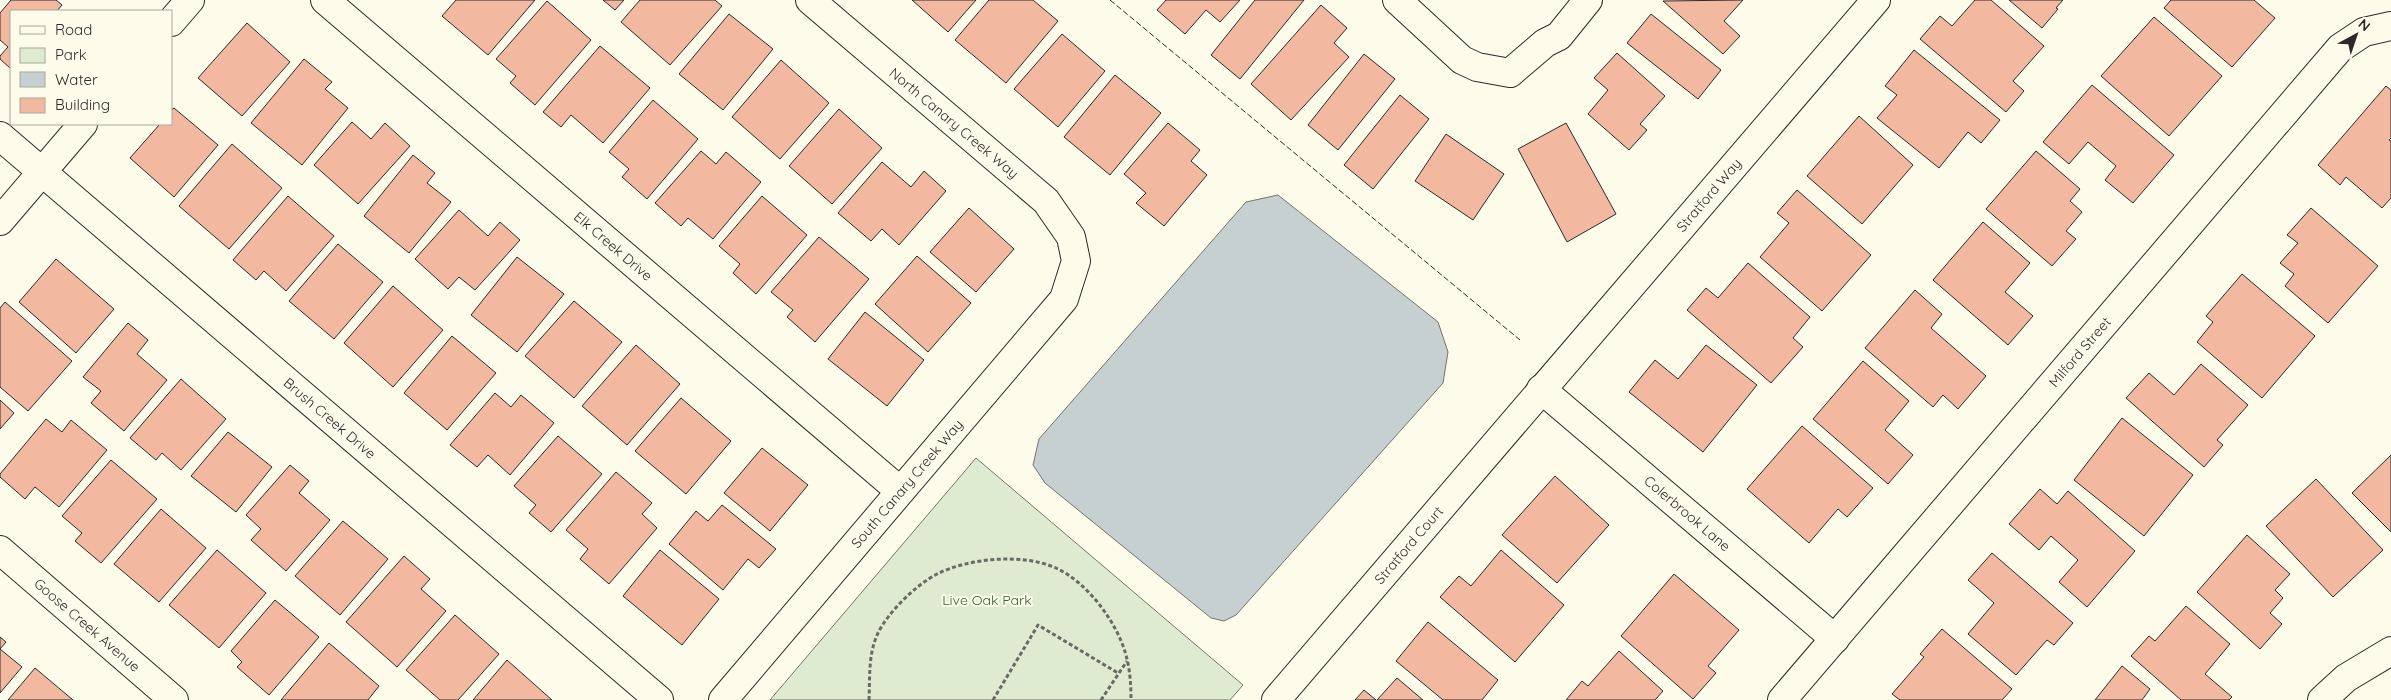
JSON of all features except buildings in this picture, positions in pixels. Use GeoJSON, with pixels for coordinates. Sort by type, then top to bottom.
{"type":"FeatureCollection","features":[{"type":"Feature","properties":{"kind":"street"},"geometry":{"type":"LineString","coordinates":[[172,21],[190,0]]}},
{"type":"Feature","properties":{"kind":"street","name":"Elk Creek Drive"},"geometry":{"type":"LineString","coordinates":[[326,0],[900,491]]}},
{"type":"Feature","properties":{"kind":"street","name":"North Canary Creek Way"},"geometry":{"type":"LineString","coordinates":[[810,0],[1046,201],[1071,237],[1076,260]]}},
{"type":"Feature","properties":{"kind":"street"},"geometry":{"type":"LineString","coordinates":[[1397,0],[1462,60],[1477,67],[1510,73],[1545,43],[1559,36],[1588,0]]}},
{"type":"Feature","properties":{"kind":"street","name":"Stratford Way"},"geometry":{"type":"LineString","coordinates":[[1541,389],[1876,0]]}},
{"type":"Feature","properties":{"kind":"street","name":"Milford Street"},"geometry":{"type":"LineString","coordinates":[[1782,700],[2340,48],[2364,32],[2391,26]]}},
{"type":"Feature","properties":{"kind":"street"},"geometry":{"type":"LineString","coordinates":[[0,221],[82,125]]}},
{"type":"Feature","properties":{"kind":"street","name":"Brush Creek Drive"},"geometry":{"type":"LineString","coordinates":[[0,136],[659,700]]}},
{"type":"Feature","properties":{"kind":"street","name":"South Canary Creek Way"},"geometry":{"type":"LineString","coordinates":[[723,700],[1064,299],[1076,260]]}},
{"type":"Feature","properties":{"kind":"street","name":"Colerbrook Lane"},"geometry":{"type":"LineString","coordinates":[[1541,389],[1834,639]]}},
{"type":"Feature","properties":{"kind":"street","name":"Stratford Court"},"geometry":{"type":"LineString","coordinates":[[1276,700],[1541,389]]}},
{"type":"Feature","properties":{"kind":"street","name":"Goose Creek Avenue"},"geometry":{"type":"LineString","coordinates":[[0,550],[174,700]]}},
{"type":"Feature","properties":{"kind":"street"},"geometry":{"type":"LineString","coordinates":[[2322,700],[2346,678],[2391,651]]}},
{"type":"Feature","properties":{"kind":"path"},"geometry":{"type":"LineString","coordinates":[[869,700],[871,653],[879,632],[903,600],[921,583],[938,573],[971,563],[1001,559],[1029,559],[1056,568],[1075,581],[1095,600],[1114,627],[1127,661],[1131,680],[1131,700]]}},
{"type":"Feature","properties":{"kind":"path"},"geometry":{"type":"LineString","coordinates":[[993,700],[1038,625],[1118,673]]}},
{"type":"Feature","properties":{"kind":"path"},"geometry":{"type":"LineString","coordinates":[[1101,700],[1127,661]]}},
{"type":"Feature","properties":{"kind":"green space","name":"Live Oak Park"},"geometry":{"type":"Polygon","coordinates":[[[976,458],[1243,685],[1230,700],[770,700],[976,458]]]}},
{"type":"Feature","properties":{"kind":"water"},"geometry":{"type":"Polygon","coordinates":[[[1278,195],[1438,322],[1448,352],[1443,383],[1236,615],[1224,621],[1211,618],[1045,483],[1033,465],[1039,439],[1246,202],[1278,195]]]}},
{"type":"Feature","properties":{"kind":"fence"},"geometry":{"type":"LineString","coordinates":[[1110,0],[1520,340]]}}]}
